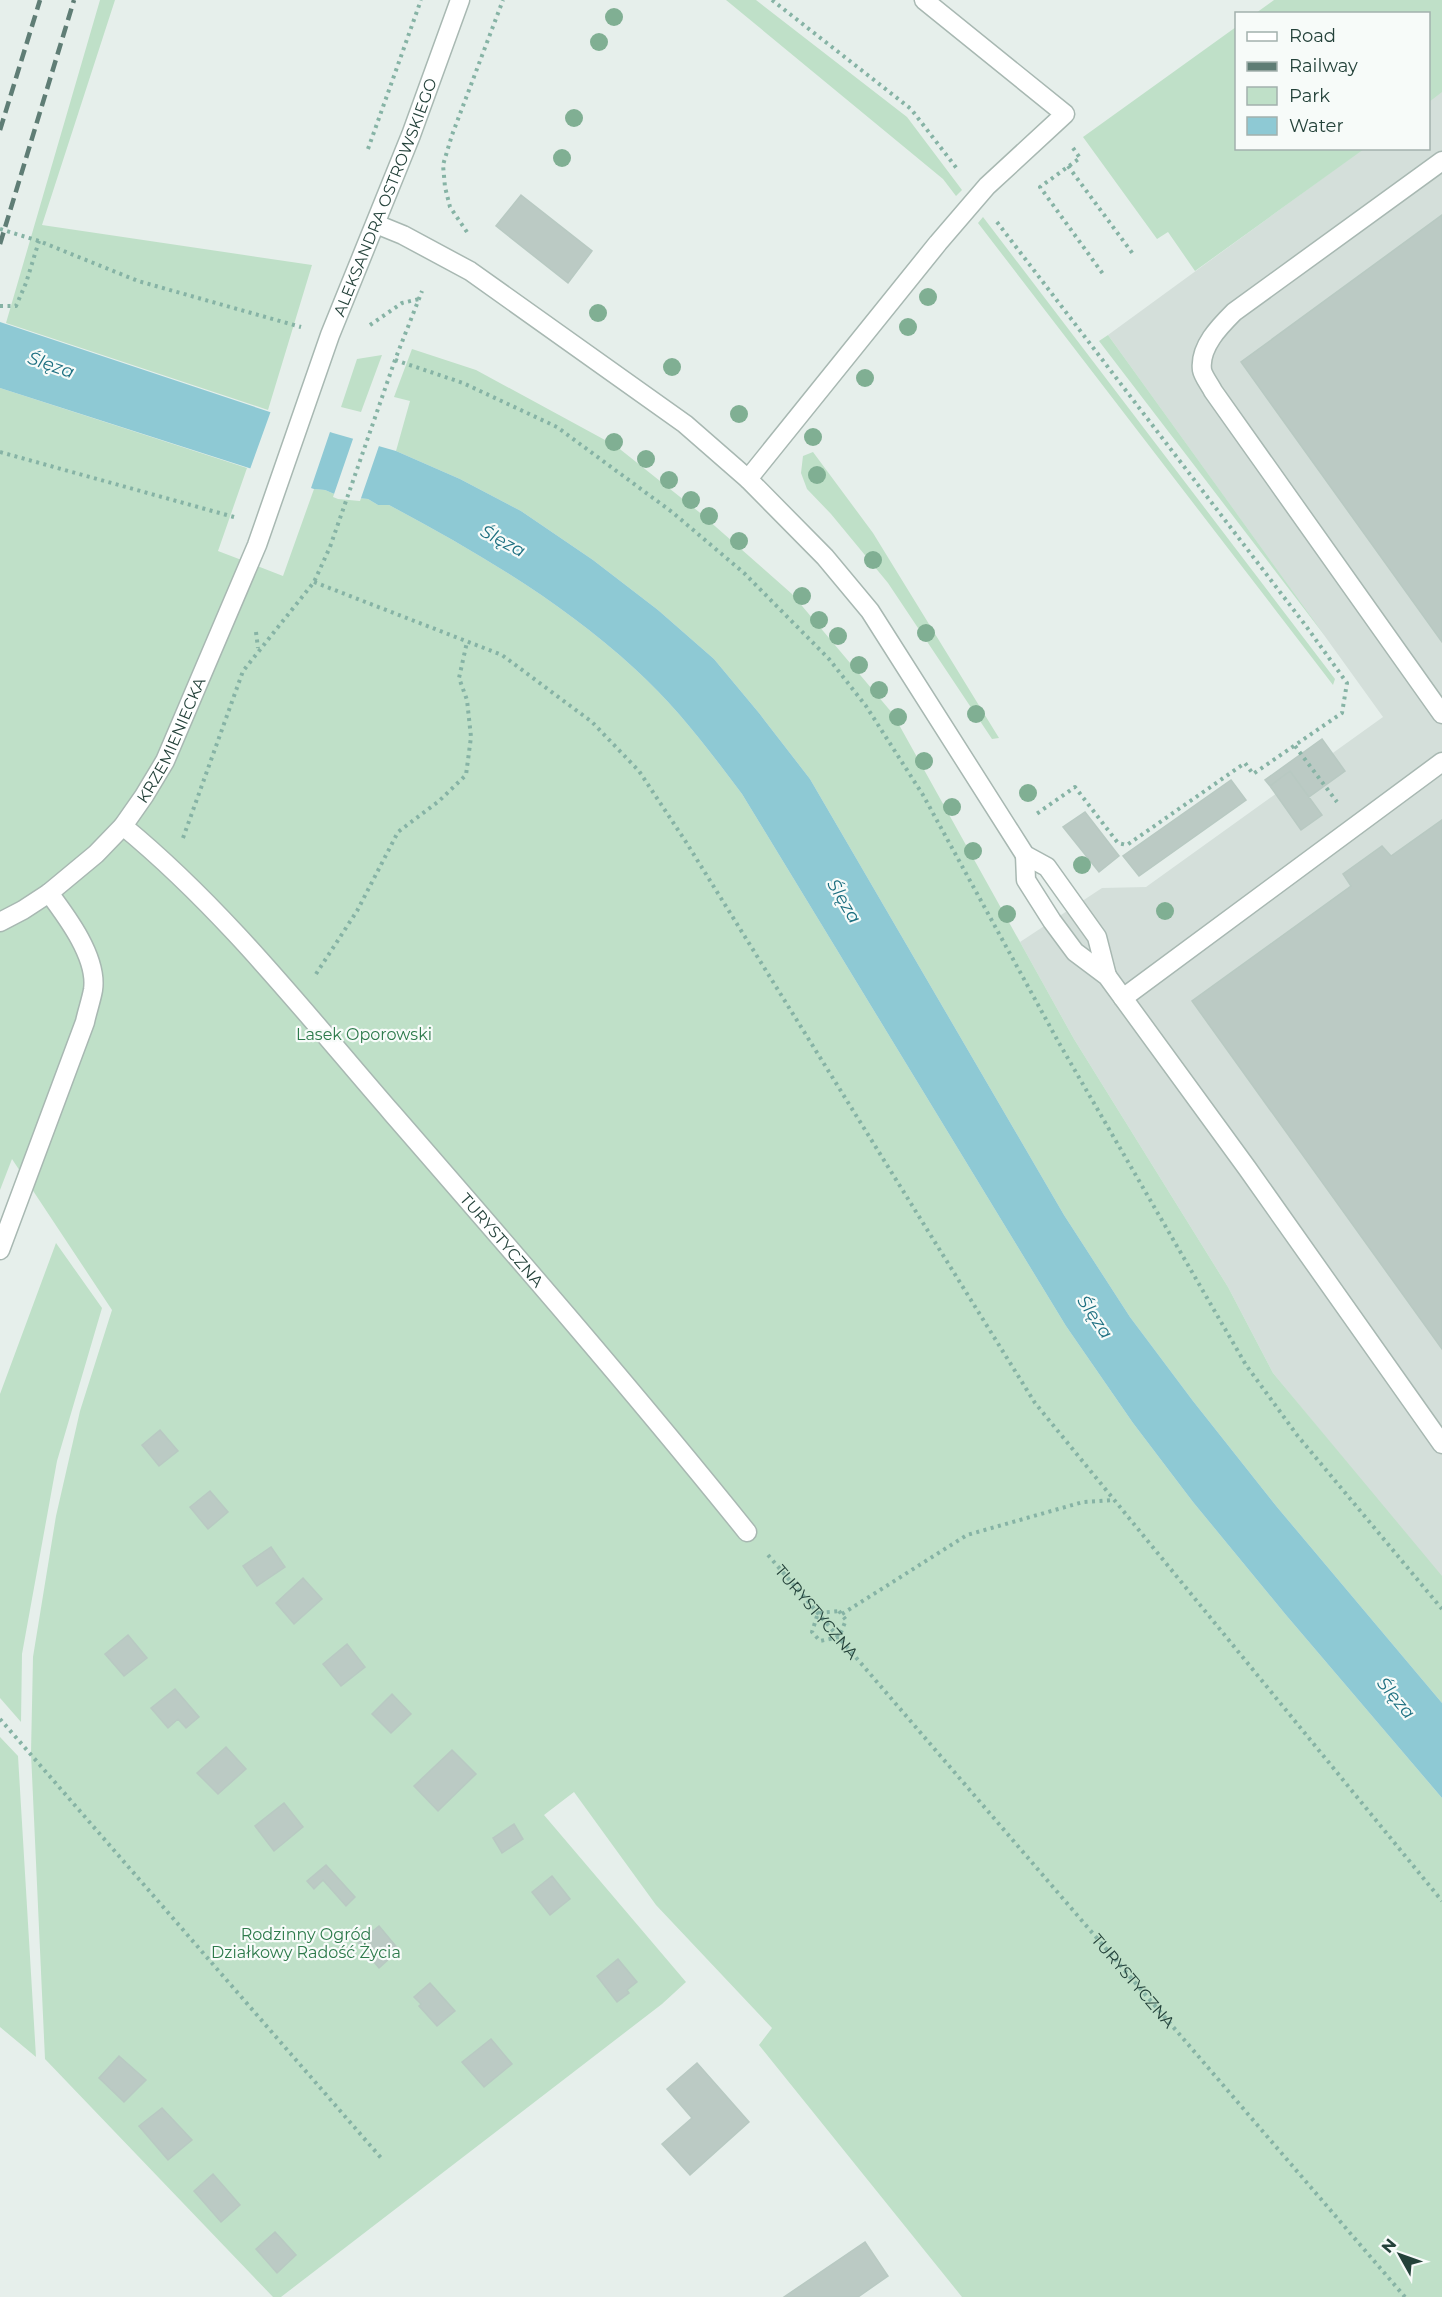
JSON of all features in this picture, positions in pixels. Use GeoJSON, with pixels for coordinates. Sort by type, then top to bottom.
{"type":"FeatureCollection","features":[{"type":"Feature","properties":{"kind":"street","name":"ALEKSANDRA OSTROWSKIEGO"},"geometry":{"type":"LineString","coordinates":[[271,505],[330,335],[411,135],[460,0]]}},
{"type":"Feature","properties":{"kind":"street"},"geometry":{"type":"LineString","coordinates":[[748,479],[987,186],[1065,114],[924,0]]}},
{"type":"Feature","properties":{"kind":"street"},"geometry":{"type":"LineString","coordinates":[[1442,161],[1234,312],[1218,328],[1206,349],[1202,370],[1213,391],[1442,714]]}},
{"type":"Feature","properties":{"kind":"street"},"geometry":{"type":"LineString","coordinates":[[376,224],[403,235],[470,271],[685,424],[748,479],[825,557],[870,611],[1025,855],[1047,867],[1097,936],[1107,976]]}},
{"type":"Feature","properties":{"kind":"street","name":"KRZEMIENIECKA"},"geometry":{"type":"LineString","coordinates":[[0,922],[49,893],[96,854],[123,826],[144,796],[165,761],[257,545],[271,505]]}},
{"type":"Feature","properties":{"kind":"street"},"geometry":{"type":"LineString","coordinates":[[1123,998],[1442,762]]}},
{"type":"Feature","properties":{"kind":"street","name":"TURYSTYCZNA"},"geometry":{"type":"LineString","coordinates":[[123,826],[170,865],[229,926],[645,1405],[747,1532]]}},
{"type":"Feature","properties":{"kind":"street"},"geometry":{"type":"LineString","coordinates":[[1025,855],[1026,880],[1052,921],[1075,952],[1107,976],[1247,1168],[1442,1444]]}},
{"type":"Feature","properties":{"kind":"street"},"geometry":{"type":"LineString","coordinates":[[0,1250],[85,1022],[94,988],[91,964],[81,942],[49,893]]}},
{"type":"Feature","properties":{"kind":"path"},"geometry":{"type":"LineString","coordinates":[[455,226],[458,220],[450,207],[443,165],[503,0]]}},
{"type":"Feature","properties":{"kind":"path"},"geometry":{"type":"LineString","coordinates":[[772,0],[910,109],[964,178]]}},
{"type":"Feature","properties":{"kind":"path"},"geometry":{"type":"LineString","coordinates":[[1054,123],[1080,158],[1040,187],[1103,274]]}},
{"type":"Feature","properties":{"kind":"path"},"geometry":{"type":"LineString","coordinates":[[1068,166],[1133,254]]}},
{"type":"Feature","properties":{"kind":"path"},"geometry":{"type":"LineString","coordinates":[[994,218],[1306,626],[1347,683],[1342,714],[1253,774],[1245,763],[1127,844],[1118,843],[1075,787],[1035,815],[1029,805]]}},
{"type":"Feature","properties":{"kind":"path"},"geometry":{"type":"LineString","coordinates":[[0,229],[39,241],[138,281],[330,335]]}},
{"type":"Feature","properties":{"kind":"path"},"geometry":{"type":"LineString","coordinates":[[0,306],[16,306],[39,241]]}},
{"type":"Feature","properties":{"kind":"path"},"geometry":{"type":"LineString","coordinates":[[170,865],[178,853],[243,671],[314,582],[330,547],[395,360],[422,291]]}},
{"type":"Feature","properties":{"kind":"path"},"geometry":{"type":"LineString","coordinates":[[367,330],[371,323],[393,308],[419,299]]}},
{"type":"Feature","properties":{"kind":"path"},"geometry":{"type":"LineString","coordinates":[[395,360],[463,383],[557,427],[672,512],[744,573],[829,659],[866,706],[922,795],[1059,1043],[1246,1365],[1297,1435],[1442,1609]]}},
{"type":"Feature","properties":{"kind":"path"},"geometry":{"type":"LineString","coordinates":[[0,452],[238,518]]}},
{"type":"Feature","properties":{"kind":"path"},"geometry":{"type":"LineString","coordinates":[[314,582],[502,655],[592,722],[639,771],[686,842],[1035,1403],[1442,1901]]}},
{"type":"Feature","properties":{"kind":"path"},"geometry":{"type":"LineString","coordinates":[[305,1013],[312,980],[357,911],[398,831],[438,801],[466,775],[471,737],[467,700],[459,678],[467,642]]}},
{"type":"Feature","properties":{"kind":"path"},"geometry":{"type":"LineString","coordinates":[[1295,746],[1355,827]]}},
{"type":"Feature","properties":{"kind":"path"},"geometry":{"type":"LineString","coordinates":[[842,1614],[968,1536],[1083,1502],[1114,1500]]}},
{"type":"Feature","properties":{"kind":"path","name":"TURYSTYCZNA"},"geometry":{"type":"LineString","coordinates":[[747,1532],[1405,2297]]}},
{"type":"Feature","properties":{"kind":"path"},"geometry":{"type":"LineString","coordinates":[[839,1611],[842,1614],[846,1620],[839,1637],[820,1641],[812,1632],[818,1613],[839,1611]]}},
{"type":"Feature","properties":{"kind":"path"},"geometry":{"type":"LineString","coordinates":[[0,1719],[382,2158]]}},
{"type":"Feature","properties":{"kind":"shaded area"},"geometry":{"type":"Polygon","coordinates":[[[1442,91],[1442,1578],[1273,1373],[1228,1287],[1074,1039],[1020,942],[1102,888],[1146,887],[1383,717],[1108,335],[1362,150],[1430,150],[1430,100],[1442,91]]]}},
{"type":"Feature","properties":{"kind":"green space"},"geometry":{"type":"Polygon","coordinates":[[[100,0],[115,0],[42,225],[312,265],[268,410],[6,323],[100,0]]]}},
{"type":"Feature","properties":{"kind":"green space"},"geometry":{"type":"Polygon","coordinates":[[[726,0],[756,0],[907,117],[962,190],[956,196],[943,179],[726,0]]]}},
{"type":"Feature","properties":{"kind":"green space"},"geometry":{"type":"Polygon","coordinates":[[[1274,0],[1442,0],[1442,92],[1430,101],[1430,12],[1257,12],[1274,0]]]}},
{"type":"Feature","properties":{"kind":"green space"},"geometry":{"type":"Polygon","coordinates":[[[1235,28],[1235,150],[1363,150],[1195,271],[1168,232],[1157,239],[1083,137],[1235,28]]]}},
{"type":"Feature","properties":{"kind":"green space"},"geometry":{"type":"Polygon","coordinates":[[[983,217],[1335,679],[1333,685],[978,223],[983,217]]]}},
{"type":"Feature","properties":{"kind":"green space"},"geometry":{"type":"Polygon","coordinates":[[[1108,335],[1325,636],[1099,341],[1108,335]]]}},
{"type":"Feature","properties":{"kind":"green space"},"geometry":{"type":"Polygon","coordinates":[[[412,349],[476,370],[616,446],[699,512],[792,594],[893,714],[1074,1039],[1228,1287],[1273,1373],[1442,1576],[1442,1703],[1277,1507],[1130,1317],[1064,1215],[810,779],[714,659],[658,610],[593,560],[521,511],[460,479],[396,451],[410,401],[394,397],[412,349]]]}},
{"type":"Feature","properties":{"kind":"green space"},"geometry":{"type":"Polygon","coordinates":[[[382,355],[361,412],[341,407],[357,359],[382,355]]]}},
{"type":"Feature","properties":{"kind":"green space","name":"Lasek Oporowski"},"geometry":{"type":"Polygon","coordinates":[[[0,388],[247,468],[218,551],[283,576],[314,489],[325,490],[339,496],[368,499],[378,505],[389,505],[518,580],[607,645],[664,698],[730,778],[742,794],[1066,1326],[1133,1423],[1193,1502],[1286,1615],[1442,1798],[1442,2297],[962,2297],[759,2045],[772,2028],[656,1905],[574,1792],[544,1815],[686,1982],[662,2004],[281,2297],[273,2297],[45,2059],[31,1753],[33,1657],[56,1516],[80,1411],[112,1310],[12,1159],[0,1190],[0,388]]]}},
{"type":"Feature","properties":{"kind":"green space"},"geometry":{"type":"Polygon","coordinates":[[[813,452],[873,533],[999,738],[992,739],[888,583],[831,514],[807,489],[801,473],[803,456],[813,452]]]}},
{"type":"Feature","properties":{"kind":"green space"},"geometry":{"type":"Polygon","coordinates":[[[56,1243],[102,1308],[57,1461],[22,1654],[21,1722],[0,1698],[0,1394],[56,1243]]]}},
{"type":"Feature","properties":{"kind":"green space"},"geometry":{"type":"Polygon","coordinates":[[[0,1737],[18,1756],[36,2057],[0,2027],[0,1737]]]}},
{"type":"Feature","properties":{"kind":"water","name":"Ślęza"},"geometry":{"type":"Polygon","coordinates":[[[0,322],[333,433],[396,451],[460,479],[521,511],[593,560],[658,610],[714,659],[810,779],[1064,1215],[1130,1317],[1277,1507],[1442,1703],[1442,1798],[1286,1615],[1193,1502],[1133,1423],[1066,1326],[742,794],[692,729],[650,683],[607,645],[548,600],[486,560],[389,505],[378,505],[368,499],[339,496],[325,490],[314,489],[0,388],[0,322]]]}},
{"type":"Feature","properties":{"kind":"pier"},"geometry":{"type":"Polygon","coordinates":[[[272,408],[331,429],[310,491],[249,472],[272,408]]]}},
{"type":"Feature","properties":{"kind":"pier"},"geometry":{"type":"Polygon","coordinates":[[[354,436],[380,443],[360,501],[333,497],[354,436]]]}},
{"type":"Feature","properties":{"kind":"building"},"geometry":{"type":"Polygon","coordinates":[[[521,195],[592,251],[568,283],[496,226],[521,195]]]}},
{"type":"Feature","properties":{"kind":"building"},"geometry":{"type":"Polygon","coordinates":[[[1442,215],[1442,642],[1241,362],[1442,215]]]}},
{"type":"Feature","properties":{"kind":"building"},"geometry":{"type":"Polygon","coordinates":[[[1322,739],[1345,771],[1309,797],[1290,771],[1270,786],[1265,780],[1322,739]]]}},
{"type":"Feature","properties":{"kind":"building"},"geometry":{"type":"Polygon","coordinates":[[[1290,771],[1322,815],[1301,830],[1270,786],[1290,771]]]}},
{"type":"Feature","properties":{"kind":"building"},"geometry":{"type":"Polygon","coordinates":[[[1231,780],[1246,800],[1139,876],[1123,856],[1231,780]]]}},
{"type":"Feature","properties":{"kind":"building"},"geometry":{"type":"Polygon","coordinates":[[[1085,812],[1119,856],[1099,872],[1063,827],[1085,812]]]}},
{"type":"Feature","properties":{"kind":"building"},"geometry":{"type":"Polygon","coordinates":[[[1442,820],[1442,1349],[1192,1001],[1351,886],[1343,874],[1382,846],[1391,856],[1442,820]]]}},
{"type":"Feature","properties":{"kind":"building"},"geometry":{"type":"Polygon","coordinates":[[[160,1430],[178,1451],[159,1466],[142,1445],[160,1430]]]}},
{"type":"Feature","properties":{"kind":"building"},"geometry":{"type":"Polygon","coordinates":[[[210,1491],[228,1512],[208,1529],[190,1507],[210,1491]]]}},
{"type":"Feature","properties":{"kind":"building"},"geometry":{"type":"Polygon","coordinates":[[[271,1547],[285,1567],[257,1586],[243,1566],[271,1547]]]}},
{"type":"Feature","properties":{"kind":"building"},"geometry":{"type":"Polygon","coordinates":[[[303,1578],[322,1599],[294,1624],[276,1603],[303,1578]]]}},
{"type":"Feature","properties":{"kind":"building"},"geometry":{"type":"Polygon","coordinates":[[[128,1635],[147,1658],[124,1676],[105,1654],[128,1635]]]}},
{"type":"Feature","properties":{"kind":"building"},"geometry":{"type":"Polygon","coordinates":[[[347,1644],[365,1667],[341,1686],[323,1664],[347,1644]]]}},
{"type":"Feature","properties":{"kind":"building"},"geometry":{"type":"Polygon","coordinates":[[[175,1689],[199,1717],[186,1728],[178,1719],[168,1728],[151,1708],[175,1689]]]}},
{"type":"Feature","properties":{"kind":"building"},"geometry":{"type":"Polygon","coordinates":[[[392,1694],[411,1714],[391,1733],[372,1714],[392,1694]]]}},
{"type":"Feature","properties":{"kind":"building"},"geometry":{"type":"Polygon","coordinates":[[[226,1747],[246,1769],[218,1794],[197,1773],[226,1747]]]}},
{"type":"Feature","properties":{"kind":"building"},"geometry":{"type":"Polygon","coordinates":[[[452,1750],[476,1774],[438,1811],[414,1786],[452,1750]]]}},
{"type":"Feature","properties":{"kind":"building"},"geometry":{"type":"Polygon","coordinates":[[[284,1803],[303,1827],[274,1851],[255,1826],[284,1803]]]}},
{"type":"Feature","properties":{"kind":"building"},"geometry":{"type":"Polygon","coordinates":[[[514,1824],[523,1839],[502,1853],[493,1838],[514,1824]]]}},
{"type":"Feature","properties":{"kind":"building"},"geometry":{"type":"Polygon","coordinates":[[[326,1865],[355,1897],[346,1906],[323,1880],[314,1889],[307,1881],[326,1865]]]}},
{"type":"Feature","properties":{"kind":"building"},"geometry":{"type":"Polygon","coordinates":[[[552,1876],[570,1899],[550,1915],[532,1892],[552,1876]]]}},
{"type":"Feature","properties":{"kind":"building"},"geometry":{"type":"Polygon","coordinates":[[[379,1926],[399,1950],[379,1968],[358,1943],[379,1926]]]}},
{"type":"Feature","properties":{"kind":"building"},"geometry":{"type":"Polygon","coordinates":[[[618,1959],[637,1982],[627,1990],[629,1993],[617,2002],[597,1976],[618,1959]]]}},
{"type":"Feature","properties":{"kind":"building"},"geometry":{"type":"Polygon","coordinates":[[[430,1983],[455,2011],[437,2026],[414,1997],[430,1983]]]}},
{"type":"Feature","properties":{"kind":"building"},"geometry":{"type":"Polygon","coordinates":[[[491,2039],[512,2064],[484,2087],[462,2062],[491,2039]]]}},
{"type":"Feature","properties":{"kind":"building"},"geometry":{"type":"Polygon","coordinates":[[[119,2056],[146,2080],[124,2102],[99,2078],[119,2056]]]}},
{"type":"Feature","properties":{"kind":"building"},"geometry":{"type":"Polygon","coordinates":[[[697,2063],[749,2122],[690,2175],[662,2144],[692,2118],[667,2089],[697,2063]]]}},
{"type":"Feature","properties":{"kind":"building"},"geometry":{"type":"Polygon","coordinates":[[[162,2108],[192,2140],[168,2160],[139,2126],[162,2108]]]}},
{"type":"Feature","properties":{"kind":"building"},"geometry":{"type":"Polygon","coordinates":[[[213,2174],[240,2205],[221,2222],[194,2191],[213,2174]]]}},
{"type":"Feature","properties":{"kind":"building"},"geometry":{"type":"Polygon","coordinates":[[[275,2232],[296,2255],[277,2273],[256,2249],[275,2232]]]}},
{"type":"Feature","properties":{"kind":"building"},"geometry":{"type":"Polygon","coordinates":[[[865,2242],[888,2276],[858,2297],[784,2297],[865,2242]]]}},
{"type":"Feature","properties":{"kind":"railway"},"geometry":{"type":"LineString","coordinates":[[0,130],[40,0]]}},
{"type":"Feature","properties":{"kind":"railway"},"geometry":{"type":"LineString","coordinates":[[0,244],[74,0]]}},
{"type":"Feature","properties":{"kind":"park label","name":"Rodzinny Ogród Działkowy Radość Życia"},"geometry":{"type":"Point","coordinates":[306,1943]}}]}
